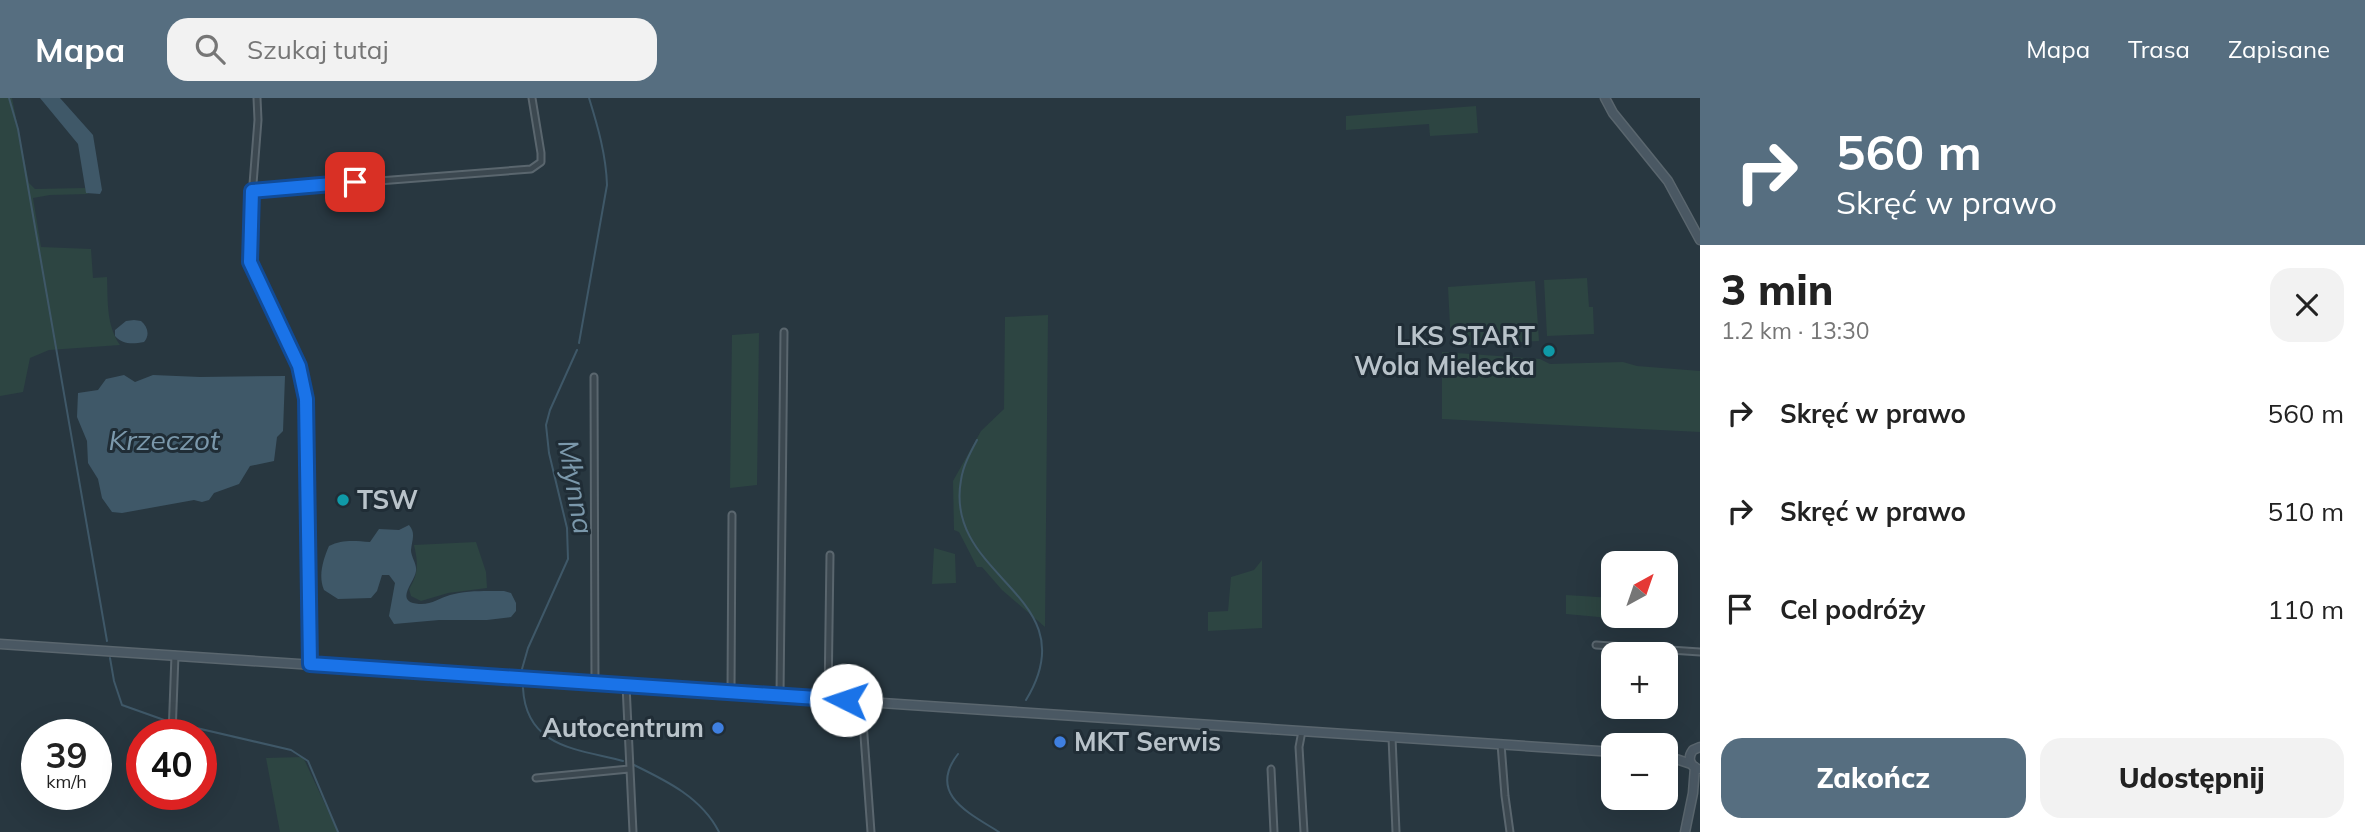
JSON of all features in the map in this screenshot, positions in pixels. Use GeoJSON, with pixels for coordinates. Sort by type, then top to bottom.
{"type":"FeatureCollection","features":[{"type":"Feature","properties":{"kind":"street"},"geometry":{"type":"LineString","coordinates":[[257,98],[250,262],[299,366],[306,399],[310,664]]}},
{"type":"Feature","properties":{"kind":"street"},"geometry":{"type":"LineString","coordinates":[[252,191],[531,169],[541,162],[532,98]]}},
{"type":"Feature","properties":{"kind":"street"},"geometry":{"type":"LineString","coordinates":[[1605,98],[1613,113],[1668,181],[1700,240]]}},
{"type":"Feature","properties":{"kind":"street"},"geometry":{"type":"LineString","coordinates":[[779,695],[784,332]]}},
{"type":"Feature","properties":{"kind":"street"},"geometry":{"type":"LineString","coordinates":[[594,377],[595,683]]}},
{"type":"Feature","properties":{"kind":"street"},"geometry":{"type":"LineString","coordinates":[[731,692],[732,515]]}},
{"type":"Feature","properties":{"kind":"street"},"geometry":{"type":"LineString","coordinates":[[828,699],[830,555]]}},
{"type":"Feature","properties":{"kind":"street"},"geometry":{"type":"LineString","coordinates":[[0,644],[1601,750]]}},
{"type":"Feature","properties":{"kind":"street"},"geometry":{"type":"LineString","coordinates":[[1596,645],[1700,652]]}},
{"type":"Feature","properties":{"kind":"street"},"geometry":{"type":"LineString","coordinates":[[87,649],[88,661]]}},
{"type":"Feature","properties":{"kind":"street"},"geometry":{"type":"LineString","coordinates":[[173,719],[174,655]]}},
{"type":"Feature","properties":{"kind":"street"},"geometry":{"type":"LineString","coordinates":[[626,685],[633,832]]}},
{"type":"Feature","properties":{"kind":"street"},"geometry":{"type":"LineString","coordinates":[[864,701],[862,708],[872,832]]}},
{"type":"Feature","properties":{"kind":"street"},"geometry":{"type":"LineString","coordinates":[[1302,731],[1299,747],[1304,832]]}},
{"type":"Feature","properties":{"kind":"street"},"geometry":{"type":"LineString","coordinates":[[1392,737],[1396,832]]}},
{"type":"Feature","properties":{"kind":"street"},"geometry":{"type":"LineString","coordinates":[[1501,744],[1504,796],[1510,832]]}},
{"type":"Feature","properties":{"kind":"street"},"geometry":{"type":"LineString","coordinates":[[1678,752],[1697,748],[1693,793],[1685,832]]}},
{"type":"Feature","properties":{"kind":"street"},"geometry":{"type":"LineString","coordinates":[[1678,760],[1695,767]]}},
{"type":"Feature","properties":{"kind":"street"},"geometry":{"type":"LineString","coordinates":[[536,778],[629,769]]}},
{"type":"Feature","properties":{"kind":"street"},"geometry":{"type":"LineString","coordinates":[[1270,769],[1274,832]]}},
{"type":"Feature","properties":{"kind":"street"},"geometry":{"type":"LineString","coordinates":[[1693,793],[1700,778]]}},
{"type":"Feature","properties":{"kind":"green space"},"geometry":{"type":"Polygon","coordinates":[[[0,98],[12,98],[29,183],[35,189],[85,188],[88,194],[33,198],[41,247],[91,249],[93,278],[107,277],[110,321],[120,345],[49,350],[30,358],[23,392],[0,396],[0,98]]]}},
{"type":"Feature","properties":{"kind":"green space"},"geometry":{"type":"Polygon","coordinates":[[[1476,106],[1478,133],[1430,136],[1429,124],[1346,130],[1346,116],[1476,106]]]}},
{"type":"Feature","properties":{"kind":"green space"},"geometry":{"type":"Polygon","coordinates":[[[1587,278],[1589,307],[1593,307],[1594,334],[1547,336],[1544,280],[1587,278]]]}},
{"type":"Feature","properties":{"kind":"green space"},"geometry":{"type":"Polygon","coordinates":[[[1535,281],[1539,341],[1451,346],[1448,287],[1535,281]]]}},
{"type":"Feature","properties":{"kind":"green space"},"geometry":{"type":"Polygon","coordinates":[[[1048,315],[1045,627],[1002,590],[982,567],[977,567],[959,532],[954,530],[953,481],[981,431],[1004,409],[1005,317],[1048,315]]]}},
{"type":"Feature","properties":{"kind":"green space"},"geometry":{"type":"Polygon","coordinates":[[[759,333],[757,485],[730,488],[732,335],[759,333]]]}},
{"type":"Feature","properties":{"kind":"green space"},"geometry":{"type":"Polygon","coordinates":[[[1442,352],[1540,359],[1550,364],[1623,362],[1637,366],[1700,371],[1700,432],[1442,419],[1442,352]]]}},
{"type":"Feature","properties":{"kind":"green space"},"geometry":{"type":"Polygon","coordinates":[[[476,542],[486,572],[487,588],[448,593],[421,601],[411,596],[409,589],[417,568],[414,545],[476,542]]]}},
{"type":"Feature","properties":{"kind":"green space"},"geometry":{"type":"Polygon","coordinates":[[[934,548],[955,554],[956,583],[932,584],[934,548]]]}},
{"type":"Feature","properties":{"kind":"green space"},"geometry":{"type":"Polygon","coordinates":[[[1262,560],[1262,628],[1208,631],[1208,612],[1228,611],[1231,577],[1254,570],[1262,560]]]}},
{"type":"Feature","properties":{"kind":"green space"},"geometry":{"type":"Polygon","coordinates":[[[1566,595],[1601,597],[1601,617],[1566,614],[1566,595]]]}},
{"type":"Feature","properties":{"kind":"green space"},"geometry":{"type":"Polygon","coordinates":[[[303,757],[338,832],[280,832],[266,758],[303,757]]]}},
{"type":"Feature","properties":{"kind":"water"},"geometry":{"type":"Polygon","coordinates":[[[40,98],[60,98],[93,135],[102,190],[100,194],[86,193],[78,144],[40,98]]]}},
{"type":"Feature","properties":{"kind":"water"},"geometry":{"type":"Polygon","coordinates":[[[126,321],[141,321],[147,328],[148,334],[144,342],[128,343],[115,336],[115,330],[126,321]]]}},
{"type":"Feature","properties":{"kind":"water","name":"Krzeczot"},"geometry":{"type":"Polygon","coordinates":[[[124,375],[135,382],[153,375],[285,376],[283,431],[277,437],[274,461],[250,466],[239,484],[214,493],[209,500],[194,500],[122,513],[112,512],[102,498],[98,479],[88,463],[87,441],[77,417],[78,393],[98,390],[106,379],[124,375]]]}},
{"type":"Feature","properties":{"kind":"water"},"geometry":{"type":"Polygon","coordinates":[[[409,525],[413,534],[411,550],[416,568],[407,591],[407,600],[423,604],[463,592],[504,591],[511,593],[516,603],[516,611],[511,617],[394,624],[389,616],[395,583],[389,575],[382,575],[377,591],[371,598],[338,599],[324,590],[322,568],[329,546],[344,541],[370,542],[379,529],[399,530],[409,525]]]}},
{"type":"Feature","properties":{"kind":"waterway"},"geometry":{"type":"LineString","coordinates":[[9,98],[18,129],[107,641]]}},
{"type":"Feature","properties":{"kind":"waterway","name":"Młynna"},"geometry":{"type":"LineString","coordinates":[[579,343],[607,185],[603,152],[589,98]]}},
{"type":"Feature","properties":{"kind":"waterway","name":"Młynna"},"geometry":{"type":"LineString","coordinates":[[522,669],[528,648],[568,559],[567,528],[549,453],[546,425],[577,350]]}},
{"type":"Feature","properties":{"kind":"waterway"},"geometry":{"type":"LineString","coordinates":[[977,440],[962,475],[961,514],[973,541],[1029,610],[1040,635],[1041,664],[1026,700]]}},
{"type":"Feature","properties":{"kind":"waterway"},"geometry":{"type":"LineString","coordinates":[[110,658],[122,705],[161,719]]}},
{"type":"Feature","properties":{"kind":"waterway","name":"Młynna"},"geometry":{"type":"LineString","coordinates":[[523,688],[526,708],[544,734],[572,748],[623,761]]}},
{"type":"Feature","properties":{"kind":"waterway"},"geometry":{"type":"LineString","coordinates":[[217,733],[291,750],[308,761],[338,832]]}},
{"type":"Feature","properties":{"kind":"waterway"},"geometry":{"type":"LineString","coordinates":[[958,754],[947,780],[949,791],[965,810],[999,832]]}},
{"type":"Feature","properties":{"kind":"waterway","name":"Młynna"},"geometry":{"type":"LineString","coordinates":[[634,765],[671,784],[693,800],[712,820],[719,832]]}},
{"type":"Feature","properties":{"kind":"place","name":"LKS START Wola Mielecka"},"geometry":{"type":"Point","coordinates":[1549,351]}},
{"type":"Feature","properties":{"kind":"place","name":"TSW"},"geometry":{"type":"Point","coordinates":[343,500]}},
{"type":"Feature","properties":{"kind":"place","name":"Autocentrum"},"geometry":{"type":"Point","coordinates":[718,728]}},
{"type":"Feature","properties":{"kind":"place","name":"MKT Serwis"},"geometry":{"type":"Point","coordinates":[1060,742]}},
{"type":"Feature","properties":{"kind":"route"},"geometry":{"type":"LineString","coordinates":[[355,182],[252,191],[250,262],[299,366],[306,399],[310,664],[846,700]]}}]}
